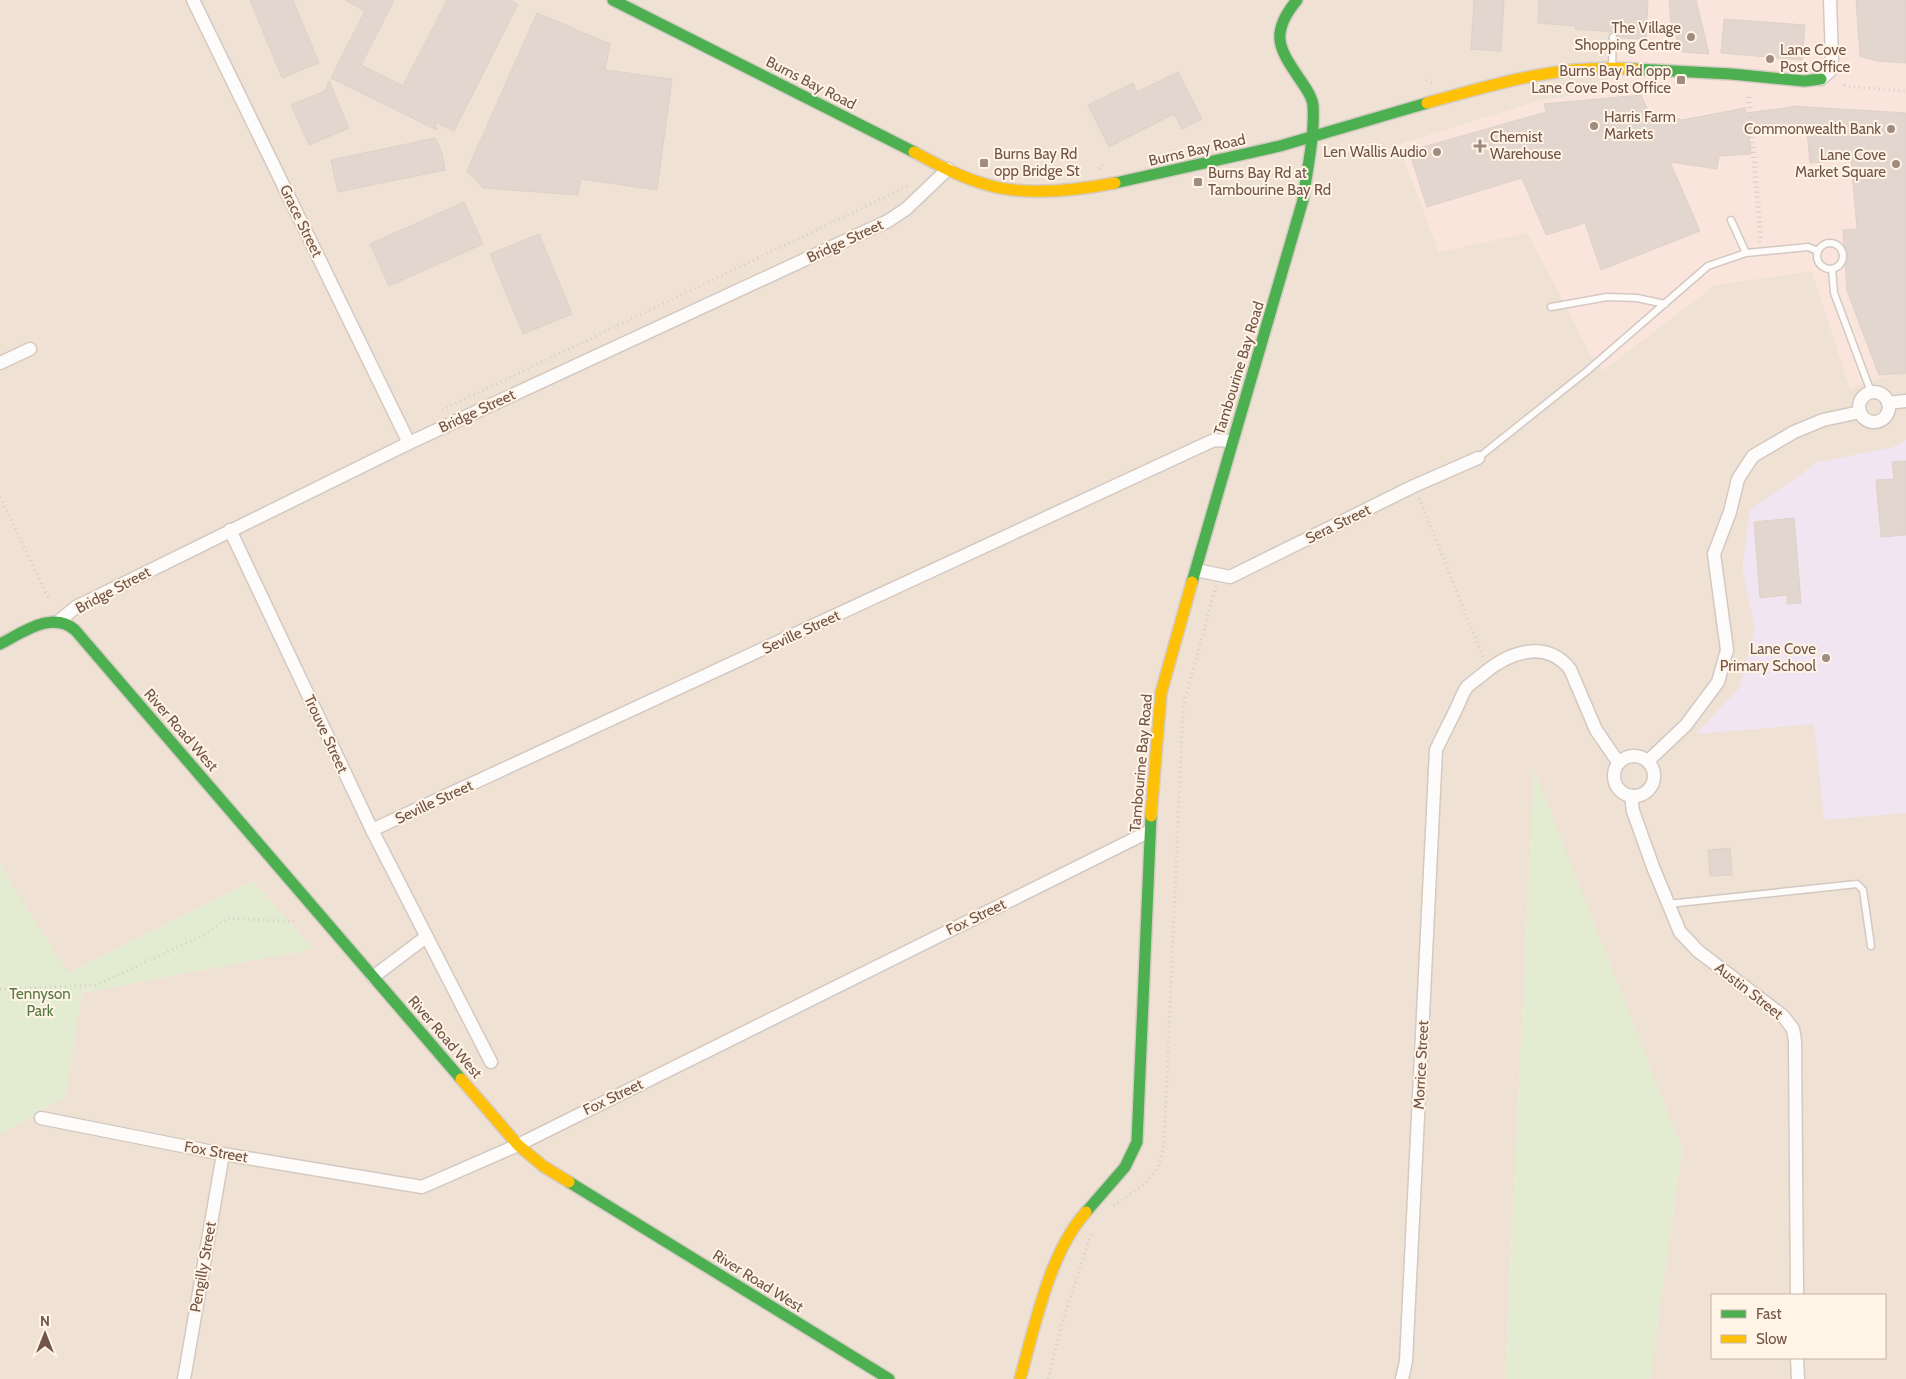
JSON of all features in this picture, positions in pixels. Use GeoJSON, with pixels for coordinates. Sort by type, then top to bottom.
{"type":"FeatureCollection","features":[{"type":"Feature","properties":{"kind":"street","name":"Grace Street"},"geometry":{"type":"LineString","coordinates":[[194,0],[409,443]]}},
{"type":"Feature","properties":{"kind":"street","name":"Burns Bay Road"},"geometry":{"type":"LineString","coordinates":[[613,0],[961,176],[990,186],[1034,191],[1071,190],[1151,176],[1312,138],[1531,75],[1582,68],[1612,68],[1731,74],[1804,81],[1821,79]]}},
{"type":"Feature","properties":{"kind":"street","name":"Tambourine Bay Road"},"geometry":{"type":"LineString","coordinates":[[1020,1379],[1043,1298],[1062,1246],[1079,1219],[1125,1167],[1137,1142],[1150,831],[1161,694],[1232,441],[1300,214],[1308,172],[1314,113],[1311,96],[1284,55],[1279,37],[1287,12],[1297,0]]}},
{"type":"Feature","properties":{"kind":"street"},"geometry":{"type":"LineString","coordinates":[[1821,79],[1830,71],[1832,59],[1830,0]]}},
{"type":"Feature","properties":{"kind":"street","name":"Bridge Street"},"geometry":{"type":"LineString","coordinates":[[0,644],[32,628],[46,623],[60,622],[76,607],[409,443],[888,221],[906,209],[948,169]]}},
{"type":"Feature","properties":{"kind":"street"},"geometry":{"type":"LineString","coordinates":[[0,363],[30,349]]}},
{"type":"Feature","properties":{"kind":"street"},"geometry":{"type":"LineString","coordinates":[[1871,392],[1883,395],[1888,403],[1888,413],[1880,420],[1870,421],[1860,412],[1861,399],[1871,392]]}},
{"type":"Feature","properties":{"kind":"street"},"geometry":{"type":"LineString","coordinates":[[1888,403],[1906,401]]}},
{"type":"Feature","properties":{"kind":"street"},"geometry":{"type":"LineString","coordinates":[[1648,761],[1686,725],[1718,682],[1727,650],[1714,554],[1730,512],[1738,479],[1753,456],[1794,432],[1823,420],[1860,412]]}},
{"type":"Feature","properties":{"kind":"street","name":"Seville Street"},"geometry":{"type":"LineString","coordinates":[[372,830],[1214,440],[1232,441]]}},
{"type":"Feature","properties":{"kind":"street","name":"Sera Street"},"geometry":{"type":"LineString","coordinates":[[1196,570],[1230,577],[1414,486],[1478,458]]}},
{"type":"Feature","properties":{"kind":"street","name":"Trouve Street"},"geometry":{"type":"LineString","coordinates":[[230,530],[372,830],[490,1062]]}},
{"type":"Feature","properties":{"kind":"street","name":"River Road West"},"geometry":{"type":"LineString","coordinates":[[60,622],[71,626],[79,634],[518,1145],[543,1166],[889,1379]]}},
{"type":"Feature","properties":{"kind":"street"},"geometry":{"type":"LineString","coordinates":[[1488,669],[1518,653],[1528,651],[1543,651],[1564,662],[1570,669],[1596,730],[1618,762]]}},
{"type":"Feature","properties":{"kind":"street","name":"Morrice Street"},"geometry":{"type":"LineString","coordinates":[[1402,1379],[1406,1361],[1436,750],[1467,688],[1488,669]]}},
{"type":"Feature","properties":{"kind":"street"},"geometry":{"type":"LineString","coordinates":[[1630,756],[1640,756],[1648,761],[1654,772],[1652,784],[1644,794],[1632,796],[1620,791],[1616,786],[1613,774],[1618,762],[1630,756]]}},
{"type":"Feature","properties":{"kind":"street","name":"Austin Street"},"geometry":{"type":"LineString","coordinates":[[1632,796],[1633,811],[1680,932],[1698,951],[1784,1016],[1793,1029],[1795,1041],[1797,1294]]}},
{"type":"Feature","properties":{"kind":"street","name":"Fox Street"},"geometry":{"type":"LineString","coordinates":[[41,1118],[223,1154],[422,1187],[518,1145],[1150,831]]}},
{"type":"Feature","properties":{"kind":"street"},"geometry":{"type":"LineString","coordinates":[[373,977],[426,937]]}},
{"type":"Feature","properties":{"kind":"street","name":"Pengilly Street"},"geometry":{"type":"LineString","coordinates":[[184,1379],[223,1154]]}},
{"type":"Feature","properties":{"kind":"street"},"geometry":{"type":"LineString","coordinates":[[1797,1359],[1798,1379]]}},
{"type":"Feature","properties":{"kind":"lane"},"geometry":{"type":"LineString","coordinates":[[1612,68],[1613,37]]}},
{"type":"Feature","properties":{"kind":"lane"},"geometry":{"type":"LineString","coordinates":[[1731,220],[1746,254]]}},
{"type":"Feature","properties":{"kind":"lane"},"geometry":{"type":"LineString","coordinates":[[1830,243],[1839,246],[1843,250],[1844,261],[1836,267],[1826,268],[1819,261],[1818,251],[1821,247],[1830,243]]}},
{"type":"Feature","properties":{"kind":"lane"},"geometry":{"type":"LineString","coordinates":[[1478,458],[1587,371],[1708,266],[1746,254],[1808,248],[1818,251]]}},
{"type":"Feature","properties":{"kind":"lane"},"geometry":{"type":"LineString","coordinates":[[1832,268],[1834,293],[1871,392]]}},
{"type":"Feature","properties":{"kind":"lane"},"geometry":{"type":"LineString","coordinates":[[1552,307],[1608,297],[1637,298],[1665,304]]}},
{"type":"Feature","properties":{"kind":"lane"},"geometry":{"type":"LineString","coordinates":[[1668,904],[1857,884],[1863,890],[1871,946]]}},
{"type":"Feature","properties":{"kind":"path"},"geometry":{"type":"LineString","coordinates":[[1844,84],[1854,87],[1906,91]]}},
{"type":"Feature","properties":{"kind":"path"},"geometry":{"type":"LineString","coordinates":[[1749,97],[1762,252]]}},
{"type":"Feature","properties":{"kind":"path"},"geometry":{"type":"LineString","coordinates":[[491,386],[917,182]]}},
{"type":"Feature","properties":{"kind":"path"},"geometry":{"type":"LineString","coordinates":[[1414,486],[1488,669]]}},
{"type":"Feature","properties":{"kind":"path"},"geometry":{"type":"LineString","coordinates":[[0,497],[49,599]]}},
{"type":"Feature","properties":{"kind":"path"},"geometry":{"type":"LineString","coordinates":[[0,988],[96,985],[206,934],[227,918],[298,922]]}},
{"type":"Feature","properties":{"kind":"shaded area"},"geometry":{"type":"Polygon","coordinates":[[[0,0],[1612,0],[1608,91],[1541,100],[1398,145],[1528,233],[1590,353],[1603,370],[1715,285],[1812,271],[1850,388],[1906,371],[1906,1379],[1650,1379],[1682,1149],[1534,771],[1505,1379],[0,1379],[0,1135],[65,1097],[82,993],[313,949],[253,881],[68,974],[8,880],[0,863],[0,0]]]}},
{"type":"Feature","properties":{"kind":"shaded area"},"geometry":{"type":"Polygon","coordinates":[[[1612,0],[1906,0],[1906,371],[1850,388],[1812,271],[1715,285],[1603,370],[1590,353],[1528,233],[1439,252],[1398,145],[1541,100],[1608,91],[1612,0]]]}},
{"type":"Feature","properties":{"kind":"shaded area","name":"Lane Cove Primary School"},"geometry":{"type":"Polygon","coordinates":[[[1906,440],[1906,813],[1824,820],[1814,724],[1696,734],[1739,688],[1755,628],[1742,569],[1750,510],[1818,462],[1893,447],[1906,440]]]}},
{"type":"Feature","properties":{"kind":"green space"},"geometry":{"type":"Polygon","coordinates":[[[1534,769],[1682,1149],[1650,1379],[1505,1379],[1534,769]]]}},
{"type":"Feature","properties":{"kind":"green space","name":"Tennyson Park"},"geometry":{"type":"Polygon","coordinates":[[[0,863],[68,973],[253,881],[313,949],[82,993],[65,1097],[0,1135],[0,863]]]}},
{"type":"Feature","properties":{"kind":"building"},"geometry":{"type":"Polygon","coordinates":[[[250,0],[293,0],[319,63],[282,78],[250,0]]]}},
{"type":"Feature","properties":{"kind":"building"},"geometry":{"type":"Polygon","coordinates":[[[345,0],[394,0],[361,65],[403,86],[447,0],[509,0],[518,4],[454,131],[435,122],[437,130],[331,78],[365,11],[345,0]]]}},
{"type":"Feature","properties":{"kind":"building"},"geometry":{"type":"Polygon","coordinates":[[[1474,0],[1504,0],[1501,51],[1471,49],[1474,0]]]}},
{"type":"Feature","properties":{"kind":"building"},"geometry":{"type":"Polygon","coordinates":[[[1539,0],[1648,0],[1646,39],[1618,38],[1614,32],[1575,29],[1576,26],[1538,23],[1539,0]]]}},
{"type":"Feature","properties":{"kind":"building","name":"The Village Shopping Centre"},"geometry":{"type":"Polygon","coordinates":[[[1669,0],[1696,0],[1709,54],[1682,52],[1671,23],[1669,0]]]}},
{"type":"Feature","properties":{"kind":"building"},"geometry":{"type":"Polygon","coordinates":[[[1856,0],[1906,0],[1906,63],[1876,61],[1860,56],[1856,0]]]}},
{"type":"Feature","properties":{"kind":"building"},"geometry":{"type":"Polygon","coordinates":[[[537,13],[610,44],[605,70],[672,79],[657,190],[581,179],[578,195],[483,188],[467,171],[537,13]]]}},
{"type":"Feature","properties":{"kind":"building"},"geometry":{"type":"Polygon","coordinates":[[[1724,19],[1805,25],[1802,60],[1721,53],[1724,19]]]}},
{"type":"Feature","properties":{"kind":"building"},"geometry":{"type":"Polygon","coordinates":[[[1178,72],[1202,119],[1182,129],[1174,114],[1109,147],[1088,105],[1133,83],[1137,92],[1178,72]]]}},
{"type":"Feature","properties":{"kind":"building"},"geometry":{"type":"Polygon","coordinates":[[[329,81],[349,128],[309,145],[291,105],[325,91],[329,81]]]}},
{"type":"Feature","properties":{"kind":"building"},"geometry":{"type":"Polygon","coordinates":[[[1641,95],[1648,111],[1682,120],[1745,108],[1746,113],[1792,106],[1906,113],[1906,373],[1879,375],[1847,291],[1843,230],[1857,229],[1851,160],[1810,163],[1807,131],[1794,132],[1793,129],[1749,134],[1751,154],[1719,156],[1717,169],[1670,162],[1700,231],[1601,270],[1585,223],[1546,235],[1522,178],[1427,207],[1409,151],[1546,112],[1544,104],[1641,95]]]}},
{"type":"Feature","properties":{"kind":"building"},"geometry":{"type":"Polygon","coordinates":[[[435,138],[442,153],[445,170],[338,192],[331,160],[435,138]]]}},
{"type":"Feature","properties":{"kind":"building"},"geometry":{"type":"Polygon","coordinates":[[[464,202],[483,244],[389,286],[370,244],[464,202]]]}},
{"type":"Feature","properties":{"kind":"building"},"geometry":{"type":"Polygon","coordinates":[[[539,234],[572,314],[523,334],[490,254],[539,234]]]}},
{"type":"Feature","properties":{"kind":"building"},"geometry":{"type":"Polygon","coordinates":[[[1906,461],[1906,535],[1881,537],[1876,480],[1894,479],[1892,462],[1906,461]]]}},
{"type":"Feature","properties":{"kind":"building"},"geometry":{"type":"Polygon","coordinates":[[[1794,518],[1801,603],[1787,604],[1787,595],[1760,598],[1754,522],[1794,518]]]}},
{"type":"Feature","properties":{"kind":"building"},"geometry":{"type":"Polygon","coordinates":[[[1730,848],[1732,875],[1710,876],[1708,850],[1730,848]]]}},
{"type":"Feature","properties":{"kind":"traffic: fast"},"geometry":{"type":"LineString","coordinates":[[613,0],[914,152]]}},
{"type":"Feature","properties":{"kind":"traffic: fast"},"geometry":{"type":"LineString","coordinates":[[1192,582],[1303,200],[1312,141],[1313,105],[1312,99],[1289,62],[1280,43],[1282,24],[1297,0]]}},
{"type":"Feature","properties":{"kind":"traffic: fast"},"geometry":{"type":"LineString","coordinates":[[1634,69],[1731,74],[1804,81],[1821,79]]}},
{"type":"Feature","properties":{"kind":"traffic: fast"},"geometry":{"type":"LineString","coordinates":[[1115,183],[1280,146],[1427,103]]}},
{"type":"Feature","properties":{"kind":"traffic: fast"},"geometry":{"type":"LineString","coordinates":[[0,644],[27,629],[47,623],[57,622],[66,624],[75,630],[461,1079]]}},
{"type":"Feature","properties":{"kind":"traffic: fast"},"geometry":{"type":"LineString","coordinates":[[1086,1212],[1125,1167],[1137,1142],[1151,816]]}},
{"type":"Feature","properties":{"kind":"traffic: fast"},"geometry":{"type":"LineString","coordinates":[[569,1182],[889,1379]]}},
{"type":"Feature","properties":{"kind":"traffic: slow"},"geometry":{"type":"LineString","coordinates":[[1427,103],[1504,82],[1555,72],[1580,69],[1634,69]]}},
{"type":"Feature","properties":{"kind":"traffic: slow"},"geometry":{"type":"LineString","coordinates":[[914,152],[959,175],[1003,188],[1052,191],[1115,183]]}},
{"type":"Feature","properties":{"kind":"traffic: slow"},"geometry":{"type":"LineString","coordinates":[[1151,816],[1161,693],[1192,582]]}},
{"type":"Feature","properties":{"kind":"traffic: slow"},"geometry":{"type":"LineString","coordinates":[[461,1079],[518,1145],[543,1166],[569,1182]]}},
{"type":"Feature","properties":{"kind":"traffic: slow"},"geometry":{"type":"LineString","coordinates":[[1020,1379],[1053,1269],[1062,1248],[1086,1212]]}},
{"type":"Feature","properties":{"kind":"place","name":"The Village Shopping Centre"},"geometry":{"type":"Point","coordinates":[1691,37]}},
{"type":"Feature","properties":{"kind":"place","name":"Lane Cove Post Office"},"geometry":{"type":"Point","coordinates":[1770,59]}},
{"type":"Feature","properties":{"kind":"place","name":"Burns Bay Rd opp Lane Cove Post Office"},"geometry":{"type":"Point","coordinates":[1681,80]}},
{"type":"Feature","properties":{"kind":"place","name":"Harris Farm Markets"},"geometry":{"type":"Point","coordinates":[1594,126]}},
{"type":"Feature","properties":{"kind":"place","name":"Commonwealth Bank"},"geometry":{"type":"Point","coordinates":[1891,129]}},
{"type":"Feature","properties":{"kind":"place","name":"Chemist Warehouse"},"geometry":{"type":"Point","coordinates":[1480,146]}},
{"type":"Feature","properties":{"kind":"place","name":"Len Wallis Audio"},"geometry":{"type":"Point","coordinates":[1437,152]}},
{"type":"Feature","properties":{"kind":"place","name":"Burns Bay Rd opp Bridge St"},"geometry":{"type":"Point","coordinates":[984,163]}},
{"type":"Feature","properties":{"kind":"place","name":"Lane Cove Market Square"},"geometry":{"type":"Point","coordinates":[1896,164]}},
{"type":"Feature","properties":{"kind":"place","name":"Burns Bay Rd at Tambourine Bay Rd"},"geometry":{"type":"Point","coordinates":[1198,182]}},
{"type":"Feature","properties":{"kind":"place","name":"Lane Cove Primary School"},"geometry":{"type":"Point","coordinates":[1826,658]}}]}
